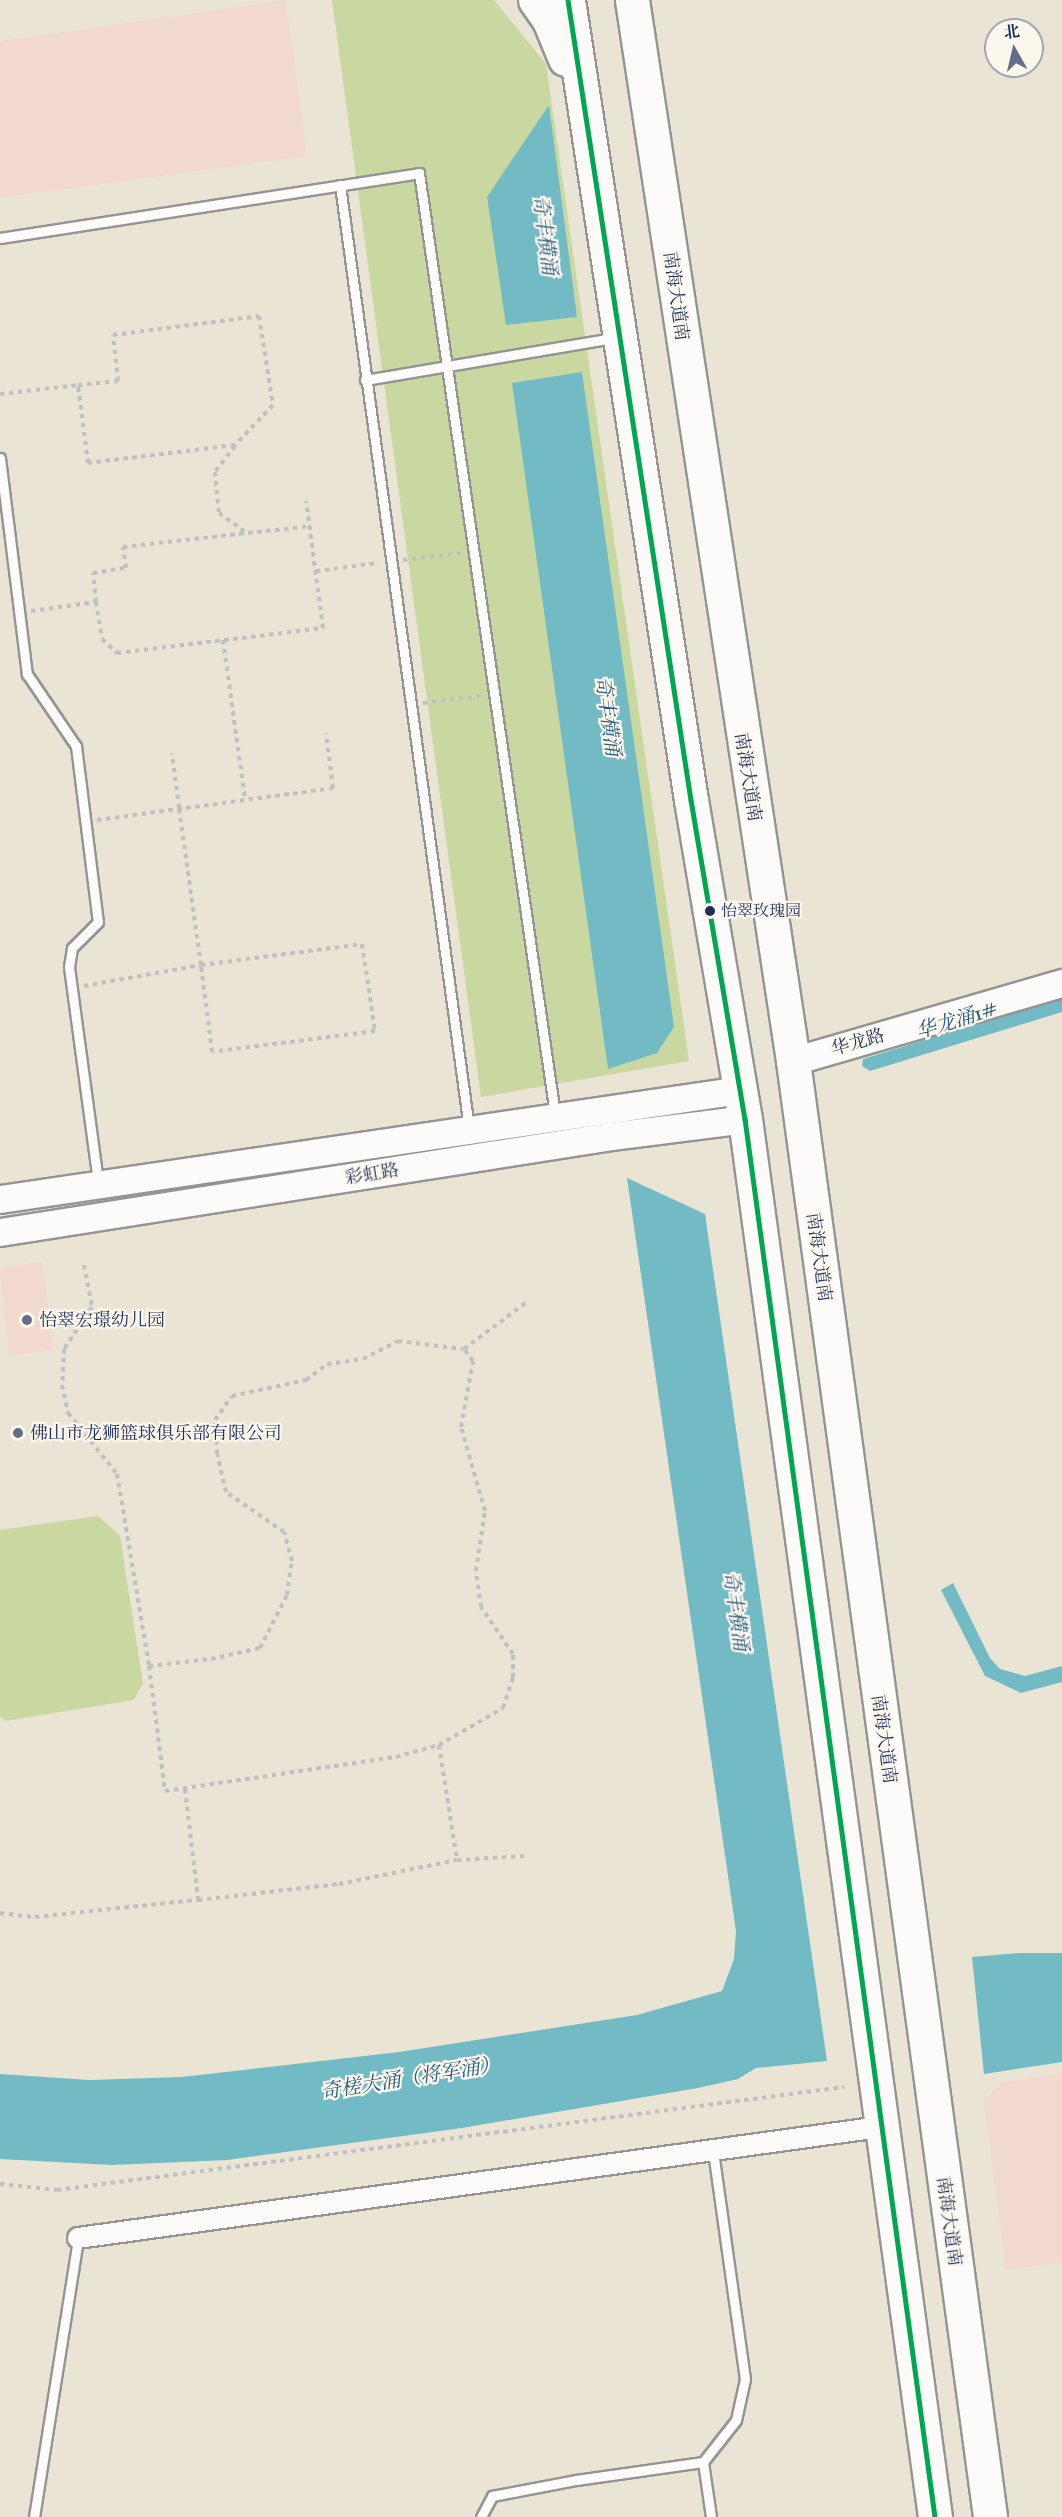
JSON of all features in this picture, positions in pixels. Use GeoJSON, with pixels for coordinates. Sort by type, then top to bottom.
{"type":"FeatureCollection","features":[{"type":"Feature","properties":{"kind":"highway"},"geometry":{"type":"LineString","coordinates":[[535,0],[549,20],[585,107]]}},
{"type":"Feature","properties":{"kind":"highway"},"geometry":{"type":"LineString","coordinates":[[568,0],[743,1105],[880,2127],[935,2517]]}},
{"type":"Feature","properties":{"kind":"highway","name":"南海大道南"},"geometry":{"type":"LineString","coordinates":[[632,0],[793,1061],[990,2517]]}},
{"type":"Feature","properties":{"kind":"highway"},"geometry":{"type":"LineString","coordinates":[[642,69],[653,0]]}},
{"type":"Feature","properties":{"kind":"street","name":"华龙路"},"geometry":{"type":"LineString","coordinates":[[793,1061],[1062,983]]}},
{"type":"Feature","properties":{"kind":"street","name":"彩虹路"},"geometry":{"type":"LineString","coordinates":[[0,1199],[555,1118],[694,1095],[743,1105]]}},
{"type":"Feature","properties":{"kind":"street","name":"彩虹路"},"geometry":{"type":"LineString","coordinates":[[0,1232],[699,1124],[743,1105]]}},
{"type":"Feature","properties":{"kind":"street"},"geometry":{"type":"LineString","coordinates":[[78,2238],[880,2127]]}},
{"type":"Feature","properties":{"kind":"lane"},"geometry":{"type":"LineString","coordinates":[[0,238],[419,173],[555,1118]]}},
{"type":"Feature","properties":{"kind":"lane"},"geometry":{"type":"LineString","coordinates":[[340,185],[469,1130]]}},
{"type":"Feature","properties":{"kind":"lane"},"geometry":{"type":"LineString","coordinates":[[365,380],[620,337]]}},
{"type":"Feature","properties":{"kind":"lane"},"geometry":{"type":"LineString","coordinates":[[0,458],[27,674],[76,746],[98,922],[72,948],[69,967],[98,1185]]}},
{"type":"Feature","properties":{"kind":"lane"},"geometry":{"type":"LineString","coordinates":[[481,2517],[492,2496],[703,2462],[736,2420],[745,2379],[713,2150]]}},
{"type":"Feature","properties":{"kind":"lane"},"geometry":{"type":"LineString","coordinates":[[34,2517],[78,2238]]}},
{"type":"Feature","properties":{"kind":"lane"},"geometry":{"type":"LineString","coordinates":[[703,2462],[711,2517]]}},
{"type":"Feature","properties":{"kind":"path"},"geometry":{"type":"LineString","coordinates":[[0,394],[118,381],[113,335],[259,316],[273,405],[235,445],[214,472],[219,513],[247,533]]}},
{"type":"Feature","properties":{"kind":"path"},"geometry":{"type":"LineString","coordinates":[[78,385],[88,463],[235,445]]}},
{"type":"Feature","properties":{"kind":"path"},"geometry":{"type":"LineString","coordinates":[[306,501],[323,628],[117,653],[102,639],[93,573],[126,568],[123,547],[309,526]]}},
{"type":"Feature","properties":{"kind":"path"},"geometry":{"type":"LineString","coordinates":[[19,612],[96,602]]}},
{"type":"Feature","properties":{"kind":"path"},"geometry":{"type":"LineString","coordinates":[[223,640],[245,799]]}},
{"type":"Feature","properties":{"kind":"path"},"geometry":{"type":"LineString","coordinates":[[410,704],[494,694]]}},
{"type":"Feature","properties":{"kind":"path"},"geometry":{"type":"LineString","coordinates":[[85,822],[333,788],[326,733]]}},
{"type":"Feature","properties":{"kind":"path"},"geometry":{"type":"LineString","coordinates":[[72,988],[201,965],[362,944],[375,1031],[212,1052],[201,965],[172,753]]}},
{"type":"Feature","properties":{"kind":"path"},"geometry":{"type":"LineString","coordinates":[[84,1264],[92,1307],[64,1348],[62,1386],[68,1413],[117,1474],[149,1666],[165,1791],[349,1767],[439,1745],[503,1708],[513,1678],[513,1654],[481,1606],[476,1571],[485,1511],[461,1427],[473,1361],[464,1349]]}},
{"type":"Feature","properties":{"kind":"path"},"geometry":{"type":"LineString","coordinates":[[149,1666],[211,1659],[260,1648],[287,1595],[292,1561],[284,1532],[226,1492],[217,1454],[215,1420],[232,1396],[306,1380],[327,1364],[363,1359],[398,1341],[464,1349],[528,1301]]}},
{"type":"Feature","properties":{"kind":"path"},"geometry":{"type":"LineString","coordinates":[[439,1745],[457,1860]]}},
{"type":"Feature","properties":{"kind":"path"},"geometry":{"type":"LineString","coordinates":[[185,1788],[198,1900]]}},
{"type":"Feature","properties":{"kind":"path"},"geometry":{"type":"LineString","coordinates":[[0,1913],[34,1917],[198,1900],[339,1884],[457,1860],[525,1856]]}},
{"type":"Feature","properties":{"kind":"path"},"geometry":{"type":"LineString","coordinates":[[0,2184],[57,2190],[844,2087]]}},
{"type":"Feature","properties":{"kind":"shaded area"},"geometry":{"type":"Polygon","coordinates":[[[286,0],[307,156],[0,198],[0,41],[286,0]]]}},
{"type":"Feature","properties":{"kind":"shaded area","name":"怡翠宏璟幼儿园"},"geometry":{"type":"Polygon","coordinates":[[[42,1261],[54,1350],[9,1356],[0,1268],[42,1261]]]}},
{"type":"Feature","properties":{"kind":"shaded area"},"geometry":{"type":"Polygon","coordinates":[[[1062,2073],[1062,2263],[1006,2270],[984,2102],[999,2083],[1062,2073]]]}},
{"type":"Feature","properties":{"kind":"green space"},"geometry":{"type":"Polygon","coordinates":[[[332,0],[494,0],[546,64],[689,1061],[481,1097],[332,0]]]}},
{"type":"Feature","properties":{"kind":"green space"},"geometry":{"type":"Polygon","coordinates":[[[98,1516],[120,1536],[143,1683],[134,1700],[5,1721],[0,1716],[0,1530],[98,1516]]]}},
{"type":"Feature","properties":{"kind":"water","name":"奇丰横涌"},"geometry":{"type":"Polygon","coordinates":[[[549,105],[577,317],[506,325],[487,197],[549,105]]]}},
{"type":"Feature","properties":{"kind":"water","name":"奇丰横涌"},"geometry":{"type":"Polygon","coordinates":[[[582,372],[674,1027],[657,1053],[608,1069],[512,383],[582,372]]]}},
{"type":"Feature","properties":{"kind":"water"},"geometry":{"type":"Polygon","coordinates":[[[1062,998],[1062,1012],[870,1071],[862,1066],[863,1059],[1062,998]]]}},
{"type":"Feature","properties":{"kind":"water"},"geometry":{"type":"Polygon","coordinates":[[[627,1178],[705,1214],[827,2061],[756,2068],[738,2079],[698,2088],[462,2128],[227,2160],[112,2165],[0,2159],[0,2074],[89,2080],[182,2077],[399,2052],[637,2015],[722,1991],[734,1959],[736,1931],[627,1178]]]}},
{"type":"Feature","properties":{"kind":"water"},"geometry":{"type":"Polygon","coordinates":[[[953,1583],[990,1658],[1000,1669],[1025,1676],[1062,1666],[1062,1682],[1021,1693],[985,1676],[941,1590],[953,1583]]]}},
{"type":"Feature","properties":{"kind":"water"},"geometry":{"type":"Polygon","coordinates":[[[1018,1953],[1062,1953],[1062,2062],[984,2074],[972,1957],[1018,1953]]]}},
{"type":"Feature","properties":{"kind":"transit line"},"geometry":{"type":"LineString","coordinates":[[568,0],[691,800],[745,1119],[935,2517]]}},
{"type":"Feature","properties":{"kind":"place","name":"怡翠玫瑰园"},"geometry":{"type":"Point","coordinates":[710,911]}},
{"type":"Feature","properties":{"kind":"place","name":"怡翠宏璟幼儿园"},"geometry":{"type":"Point","coordinates":[27,1320]}},
{"type":"Feature","properties":{"kind":"place","name":"佛山市龙狮篮球俱乐部有限公司"},"geometry":{"type":"Point","coordinates":[18,1433]}},
{"type":"Feature","properties":{"kind":"water label","name":"华龙涌1#"},"geometry":{"type":"Point","coordinates":[957,1020]}},
{"type":"Feature","properties":{"kind":"water label","name":"奇槎大涌（将军涌）"},"geometry":{"type":"Point","coordinates":[410,2078]}}]}
